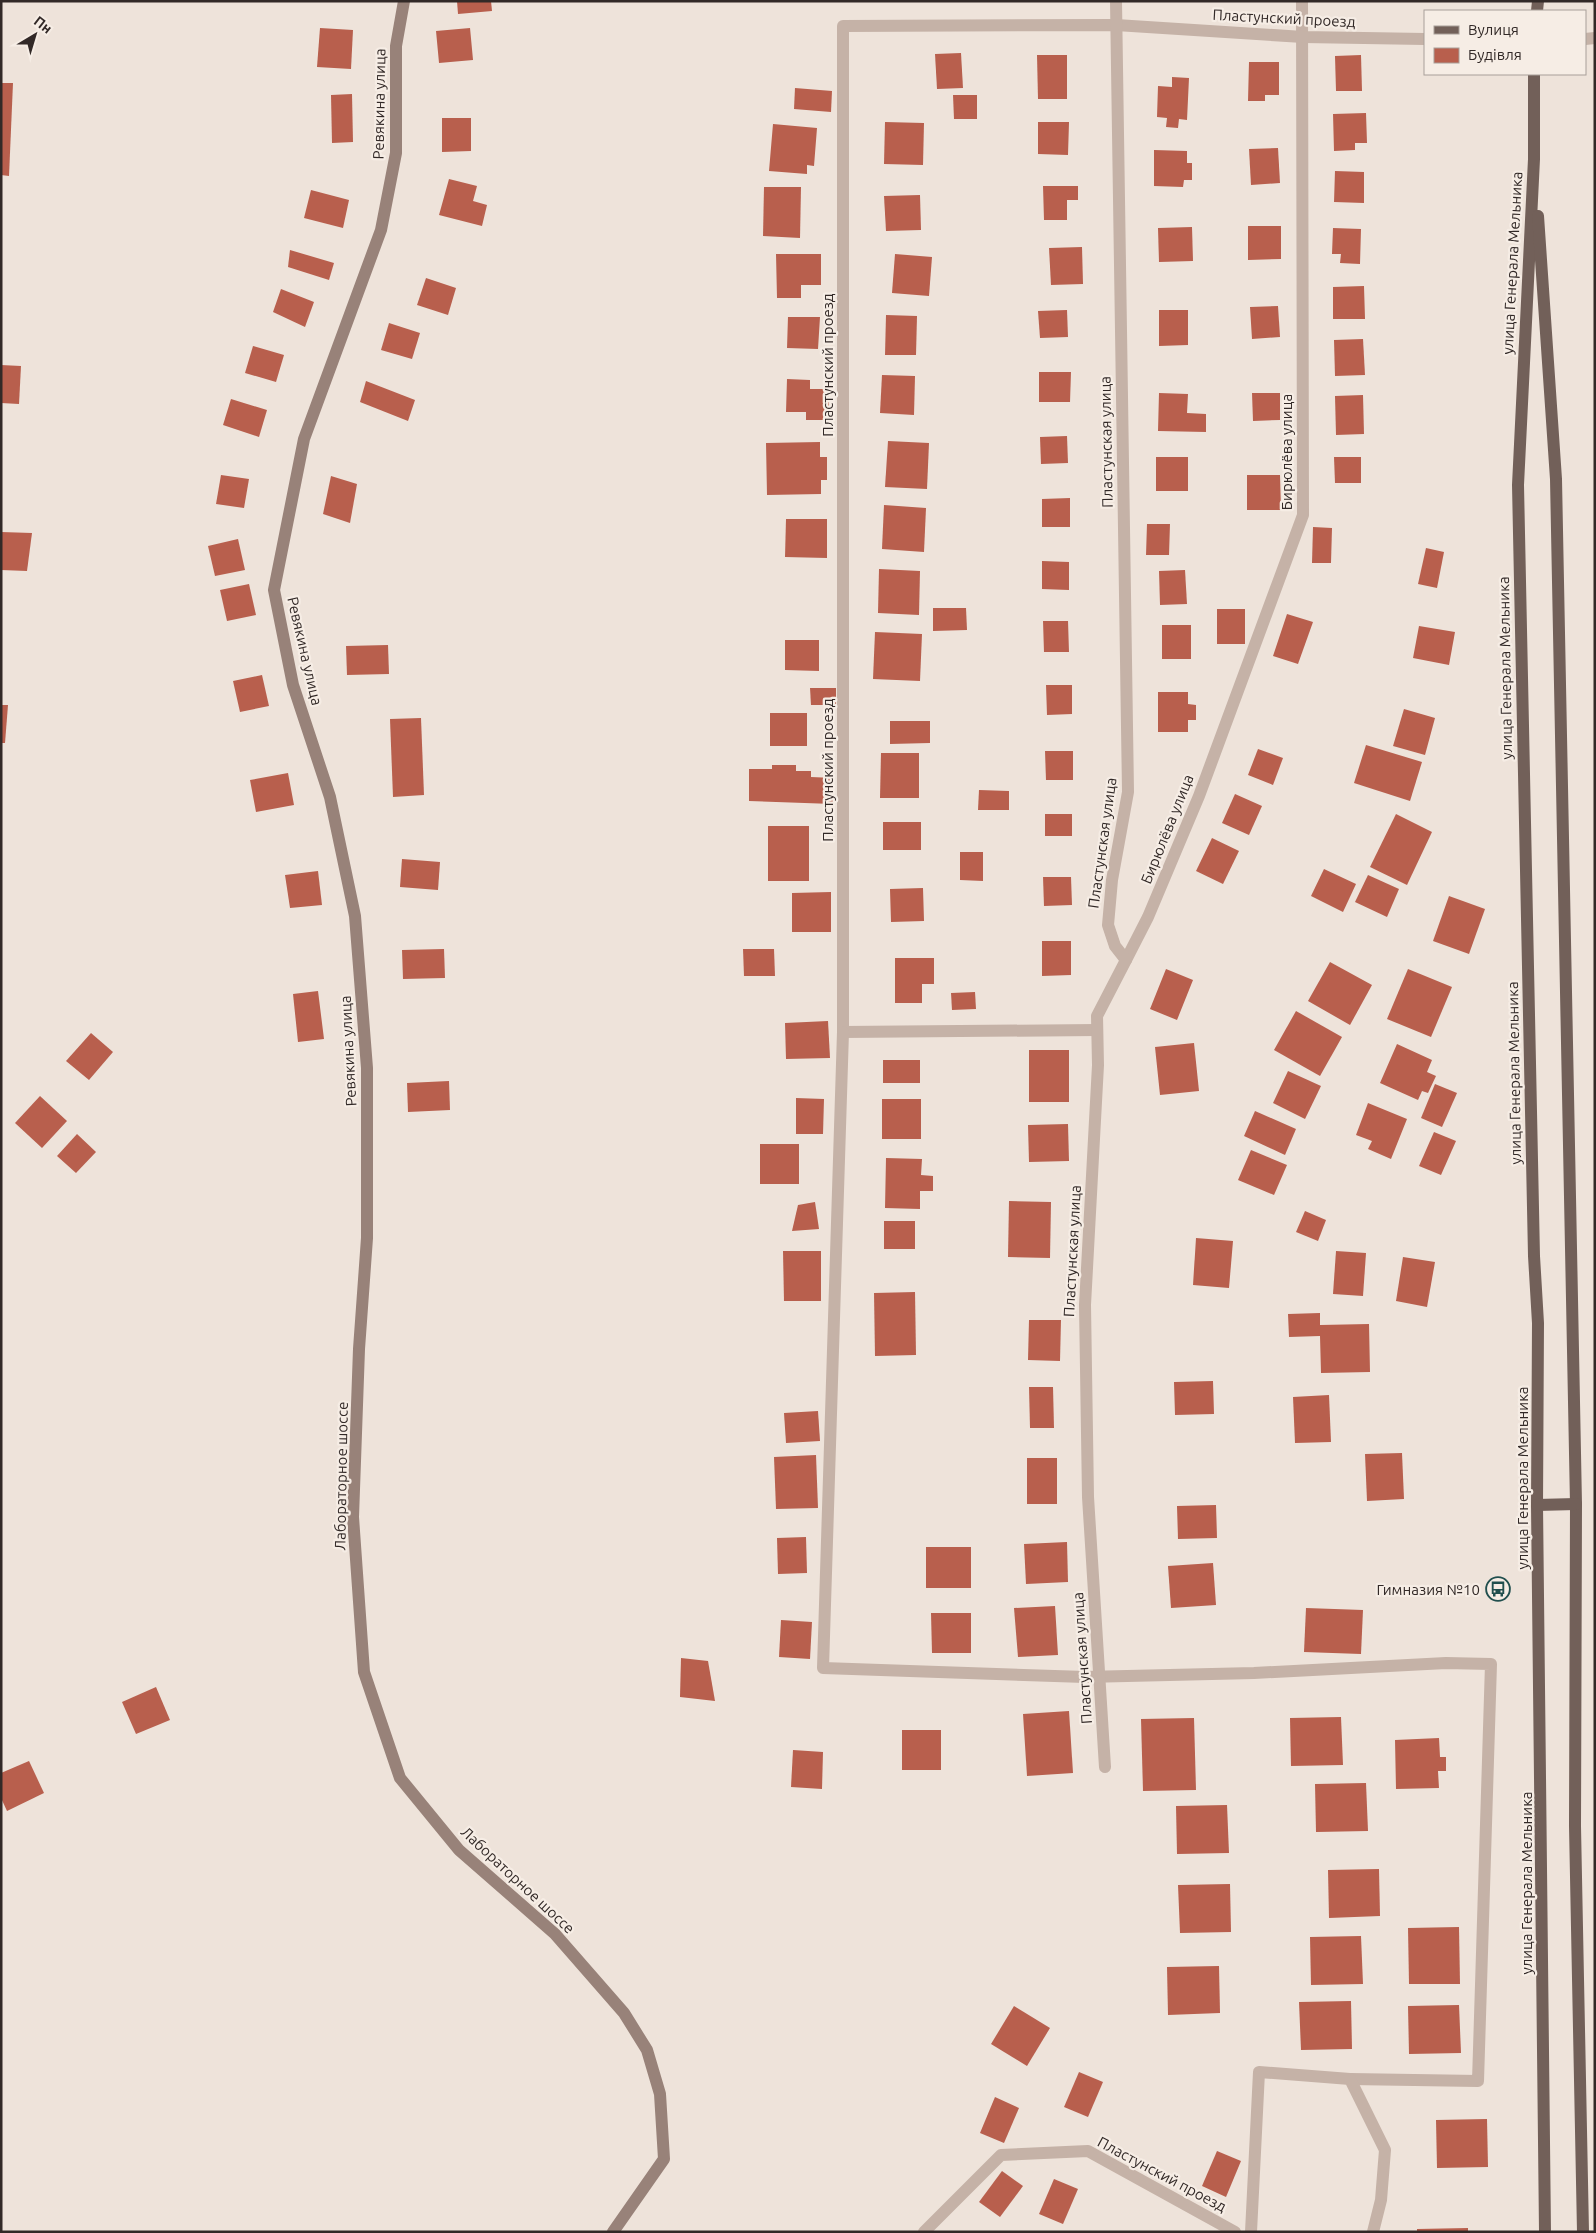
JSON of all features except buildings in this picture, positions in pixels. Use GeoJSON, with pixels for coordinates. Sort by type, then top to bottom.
{"type":"FeatureCollection","features":[{"type":"Feature","properties":{"kind":"main road","name":"Ревякина улица"},"geometry":{"type":"LineString","coordinates":[[359,1349],[367,1238],[368,1068],[355,916],[330,797],[293,685],[274,590],[304,439],[381,230],[396,153],[396,46],[404,1]]}},
{"type":"Feature","properties":{"kind":"main road"},"geometry":{"type":"LineString","coordinates":[[1534,75],[1534,159]]}},
{"type":"Feature","properties":{"kind":"main road","name":"улица Генерала Мельника"},"geometry":{"type":"LineString","coordinates":[[1534,159],[1556,479],[1576,1504],[1575,1816],[1583,2232]]}},
{"type":"Feature","properties":{"kind":"main road","name":"улица Генерала Мельника"},"geometry":{"type":"LineString","coordinates":[[1534,159],[1518,485],[1534,1237],[1538,1323],[1537,1505],[1545,2232]]}},
{"type":"Feature","properties":{"kind":"main road","name":"Лабораторное шоссе"},"geometry":{"type":"LineString","coordinates":[[359,1349],[353,1517],[364,1672],[400,1778],[459,1850],[555,1934],[624,2013],[647,2050],[660,2094],[664,2159],[613,2232]]}},
{"type":"Feature","properties":{"kind":"main road"},"geometry":{"type":"LineString","coordinates":[[1537,1505],[1576,1504]]}},
{"type":"Feature","properties":{"kind":"street","name":"Пластунская улица"},"geometry":{"type":"LineString","coordinates":[[1106,1766],[1088,1497],[1085,1305],[1098,1065],[1097,1016],[1126,960],[1115,946],[1108,925],[1112,880],[1128,792],[1116,1]]}},
{"type":"Feature","properties":{"kind":"street","name":"Бирюлёва улица"},"geometry":{"type":"LineString","coordinates":[[1126,960],[1148,917],[1199,796],[1303,515],[1302,1]]}},
{"type":"Feature","properties":{"kind":"street","name":"Пластунский проезд"},"geometry":{"type":"LineString","coordinates":[[843,1032],[843,26],[1116,25],[1303,37],[1424,39]]}},
{"type":"Feature","properties":{"kind":"street"},"geometry":{"type":"LineString","coordinates":[[1097,1030],[843,1032],[824,1668],[1100,1676],[1254,1673],[1446,1663],[1491,1664],[1478,2081],[1350,2079],[1258,2072],[1251,2232]]}},
{"type":"Feature","properties":{"kind":"street"},"geometry":{"type":"LineString","coordinates":[[1350,2079],[1385,2150],[1381,2200],[1373,2232]]}},
{"type":"Feature","properties":{"kind":"street","name":"Пластунский проезд"},"geometry":{"type":"LineString","coordinates":[[924,2232],[1001,2155],[1088,2151],[1235,2232]]}},
{"type":"Feature","properties":{"kind":"place","name":"Гимназия №10"},"geometry":{"type":"Point","coordinates":[1498,1589]}}]}
